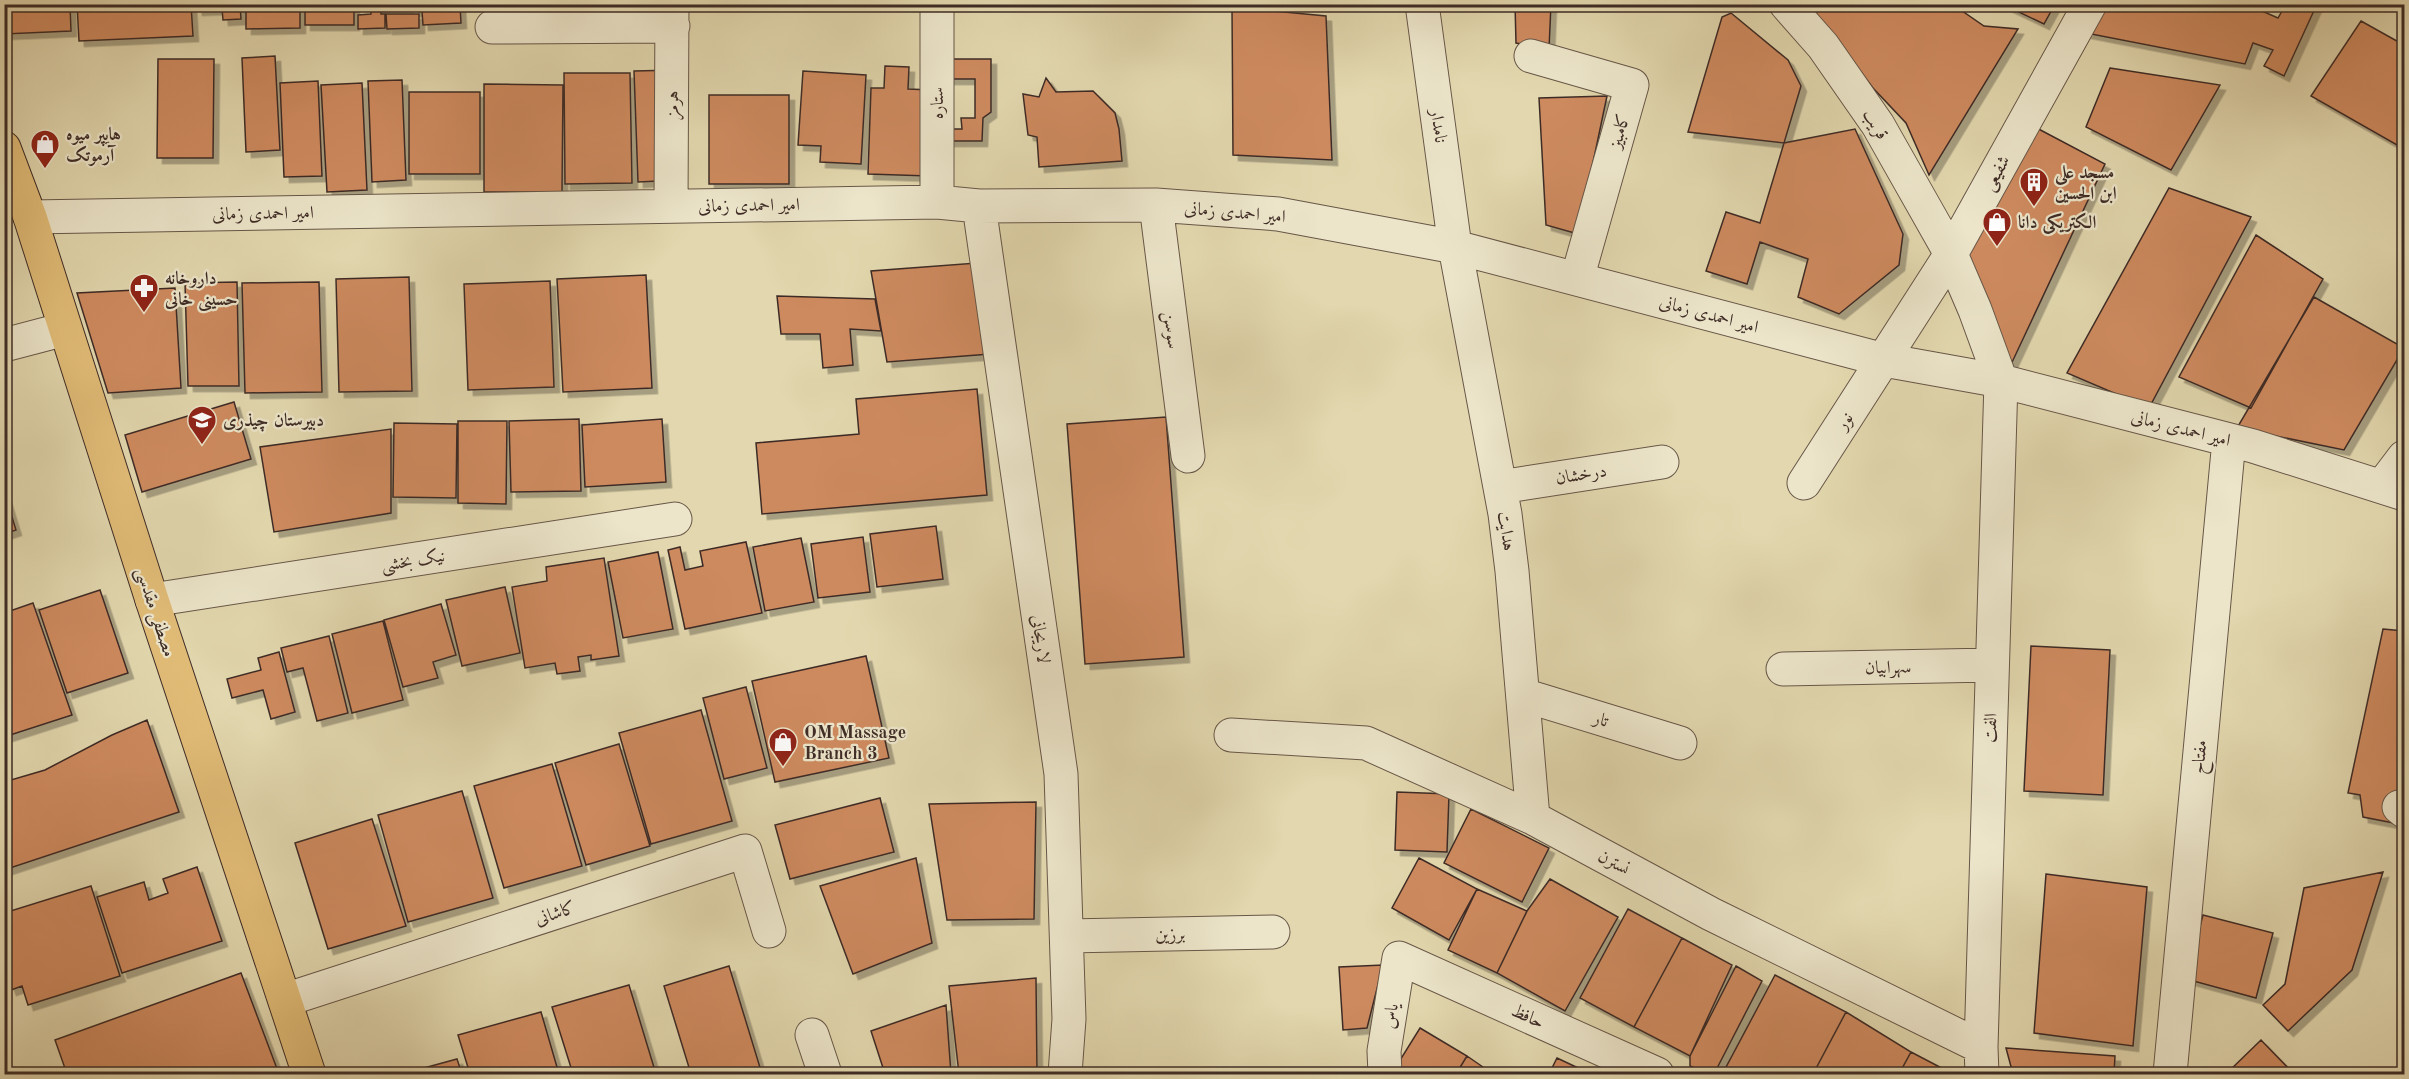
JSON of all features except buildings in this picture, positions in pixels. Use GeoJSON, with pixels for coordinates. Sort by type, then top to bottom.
{"type":"FeatureCollection","features":[{"type":"Feature","properties":{"kind":"main road","name":"مصطفی مقدسی"},"geometry":{"type":"LineString","coordinates":[[4,148],[30,217],[152,600],[309,1074]]}},
{"type":"Feature","properties":{"kind":"street","name":"ستاره"},"geometry":{"type":"LineString","coordinates":[[937,4],[937,202]]}},
{"type":"Feature","properties":{"kind":"street","name":"نامدار"},"geometry":{"type":"LineString","coordinates":[[1422,4],[1455,247]]}},
{"type":"Feature","properties":{"kind":"street","name":"قریب"},"geometry":{"type":"LineString","coordinates":[[1786,4],[1823,46],[1878,125],[1951,254]]}},
{"type":"Feature","properties":{"kind":"street","name":"شفیعی"},"geometry":{"type":"LineString","coordinates":[[1884,360],[1951,254],[2090,4]]}},
{"type":"Feature","properties":{"kind":"street"},"geometry":{"type":"LineString","coordinates":[[492,27],[673,15]]}},
{"type":"Feature","properties":{"kind":"street","name":"هرمز"},"geometry":{"type":"LineString","coordinates":[[671,206],[673,15]]}},
{"type":"Feature","properties":{"kind":"street","name":"کامبیز"},"geometry":{"type":"LineString","coordinates":[[1530,56],[1632,85],[1577,279]]}},
{"type":"Feature","properties":{"kind":"street","name":"امیر احمدی زمانی"},"geometry":{"type":"LineString","coordinates":[[30,217],[937,202],[979,206],[1156,205],[1278,214],[1455,247],[1884,360],[2001,381],[2253,446],[2393,490]]}},
{"type":"Feature","properties":{"kind":"street","name":"سوسن"},"geometry":{"type":"LineString","coordinates":[[1156,205],[1188,456]]}},
{"type":"Feature","properties":{"kind":"street","name":"لاریجانی"},"geometry":{"type":"LineString","coordinates":[[979,206],[1061,774],[1069,1018],[1065,1074]]}},
{"type":"Feature","properties":{"kind":"street","name":"هدایت"},"geometry":{"type":"LineString","coordinates":[[1455,247],[1500,487],[1512,571],[1533,818]]}},
{"type":"Feature","properties":{"kind":"street"},"geometry":{"type":"LineString","coordinates":[[1951,254],[1975,310],[2001,381]]}},
{"type":"Feature","properties":{"kind":"street"},"geometry":{"type":"LineString","coordinates":[[4,345],[65,329]]}},
{"type":"Feature","properties":{"kind":"street","name":"نور"},"geometry":{"type":"LineString","coordinates":[[1804,483],[1884,360]]}},
{"type":"Feature","properties":{"kind":"street","name":"الفت"},"geometry":{"type":"LineString","coordinates":[[1982,1061],[2001,381]]}},
{"type":"Feature","properties":{"kind":"street","name":"مفتاح"},"geometry":{"type":"LineString","coordinates":[[2170,1074],[2229,440]]}},
{"type":"Feature","properties":{"kind":"street"},"geometry":{"type":"LineString","coordinates":[[2393,490],[2404,457]]}},
{"type":"Feature","properties":{"kind":"street","name":"درخشان"},"geometry":{"type":"LineString","coordinates":[[1500,487],[1662,462]]}},
{"type":"Feature","properties":{"kind":"street","name":"نیک بخشی"},"geometry":{"type":"LineString","coordinates":[[152,600],[675,519]]}},
{"type":"Feature","properties":{"kind":"street","name":"سهرابیان"},"geometry":{"type":"LineString","coordinates":[[1783,669],[1992,665]]}},
{"type":"Feature","properties":{"kind":"street","name":"تار"},"geometry":{"type":"LineString","coordinates":[[1523,695],[1680,743]]}},
{"type":"Feature","properties":{"kind":"street","name":"نسترن"},"geometry":{"type":"LineString","coordinates":[[1231,735],[1366,743],[1533,818],[1982,1061]]}},
{"type":"Feature","properties":{"kind":"street","name":"کاشانی"},"geometry":{"type":"LineString","coordinates":[[285,1000],[746,851],[769,931]]}},
{"type":"Feature","properties":{"kind":"street","name":"برزین"},"geometry":{"type":"LineString","coordinates":[[1067,936],[1273,932]]}},
{"type":"Feature","properties":{"kind":"street","name":"یاس"},"geometry":{"type":"LineString","coordinates":[[1385,1074],[1384,1051],[1399,958]]}},
{"type":"Feature","properties":{"kind":"street","name":"حافظ"},"geometry":{"type":"LineString","coordinates":[[1399,958],[1657,1074]]}},
{"type":"Feature","properties":{"kind":"street"},"geometry":{"type":"LineString","coordinates":[[812,1035],[825,1074]]}},
{"type":"Feature","properties":{"kind":"place","name":"هایپر میوه آرموتک"},"geometry":{"type":"Point","coordinates":[45,170]}},
{"type":"Feature","properties":{"kind":"place","name":"مسجد علی ابن الحسین"},"geometry":{"type":"Point","coordinates":[2034,208]}},
{"type":"Feature","properties":{"kind":"place","name":"الکتریکی دانا"},"geometry":{"type":"Point","coordinates":[1997,248]}},
{"type":"Feature","properties":{"kind":"place","name":"داروخانه‌ حسینی خانی"},"geometry":{"type":"Point","coordinates":[144,314]}},
{"type":"Feature","properties":{"kind":"place","name":"دبیرستان چیذری"},"geometry":{"type":"Point","coordinates":[202,446]}},
{"type":"Feature","properties":{"kind":"place","name":"OM Massage Branch 3"},"geometry":{"type":"Point","coordinates":[783,768]}}]}
